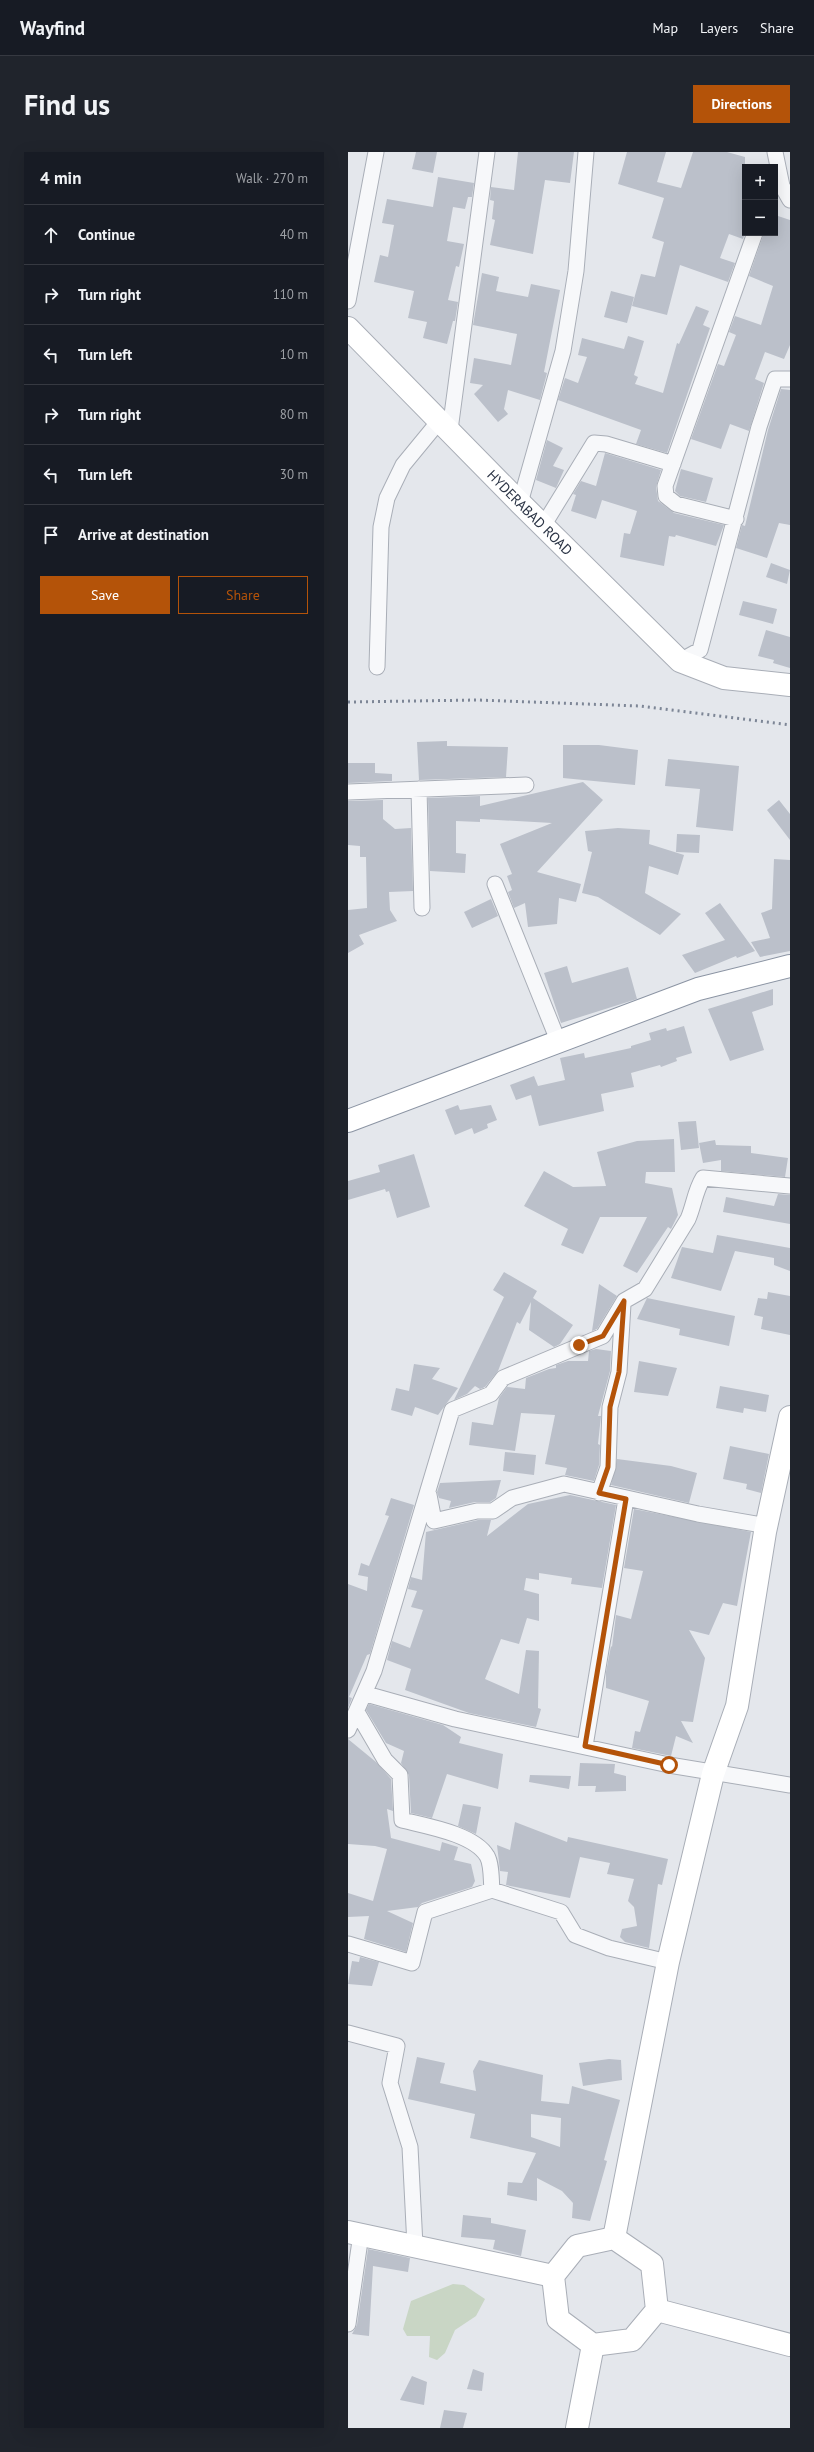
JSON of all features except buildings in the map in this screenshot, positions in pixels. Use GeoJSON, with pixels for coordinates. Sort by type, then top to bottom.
{"type":"FeatureCollection","features":[{"type":"Feature","properties":{"kind":"main road","name":"HYDERABAD ROAD"},"geometry":{"type":"LineString","coordinates":[[348,328],[520,503],[680,661],[724,678],[790,685]]}},
{"type":"Feature","properties":{"kind":"main road"},"geometry":{"type":"LineString","coordinates":[[348,1121],[559,1043],[698,989],[789,965]]}},
{"type":"Feature","properties":{"kind":"main road"},"geometry":{"type":"LineString","coordinates":[[614,2238],[668,1962],[713,1774],[737,1706],[767,1526],[790,1417]]}},
{"type":"Feature","properties":{"kind":"main road"},"geometry":{"type":"LineString","coordinates":[[354,2233],[553,2276]]}},
{"type":"Feature","properties":{"kind":"main road"},"geometry":{"type":"LineString","coordinates":[[614,2238],[652,2264],[657,2310],[632,2340],[593,2345],[558,2319],[553,2276],[576,2246],[614,2238]]}},
{"type":"Feature","properties":{"kind":"main road"},"geometry":{"type":"LineString","coordinates":[[657,2310],[790,2345]]}},
{"type":"Feature","properties":{"kind":"main road"},"geometry":{"type":"LineString","coordinates":[[577,2428],[593,2345]]}},
{"type":"Feature","properties":{"kind":"street"},"geometry":{"type":"LineString","coordinates":[[348,301],[376,152]]}},
{"type":"Feature","properties":{"kind":"street"},"geometry":{"type":"LineString","coordinates":[[377,668],[381,527],[387,498],[403,466],[445,425],[487,152]]}},
{"type":"Feature","properties":{"kind":"street"},"geometry":{"type":"LineString","coordinates":[[520,503],[564,351],[576,270],[586,152]]}},
{"type":"Feature","properties":{"kind":"street"},"geometry":{"type":"LineString","coordinates":[[775,152],[776,164]]}},
{"type":"Feature","properties":{"kind":"street"},"geometry":{"type":"LineString","coordinates":[[778,177],[790,200]]}},
{"type":"Feature","properties":{"kind":"street"},"geometry":{"type":"LineString","coordinates":[[736,520],[676,504],[666,496],[665,486],[754,236]]}},
{"type":"Feature","properties":{"kind":"street"},"geometry":{"type":"LineString","coordinates":[[680,661],[700,650],[736,520],[759,427],[775,379],[790,379]]}},
{"type":"Feature","properties":{"kind":"street"},"geometry":{"type":"LineString","coordinates":[[543,526],[594,443],[606,444],[673,464]]}},
{"type":"Feature","properties":{"kind":"street"},"geometry":{"type":"LineString","coordinates":[[348,792],[526,784]]}},
{"type":"Feature","properties":{"kind":"street"},"geometry":{"type":"LineString","coordinates":[[419,789],[422,908]]}},
{"type":"Feature","properties":{"kind":"street"},"geometry":{"type":"LineString","coordinates":[[495,884],[559,1043]]}},
{"type":"Feature","properties":{"kind":"street"},"geometry":{"type":"LineString","coordinates":[[348,1730],[366,1694],[452,1410],[491,1394],[503,1378],[603,1336],[624,1301],[645,1289],[688,1219],[693,1209],[696,1189],[703,1178],[790,1186]]}},
{"type":"Feature","properties":{"kind":"street"},"geometry":{"type":"LineString","coordinates":[[599,1493],[608,1467],[610,1407],[619,1372],[624,1301]]}},
{"type":"Feature","properties":{"kind":"street"},"geometry":{"type":"LineString","coordinates":[[428,1492],[434,1521],[477,1511],[493,1511],[512,1498],[564,1484],[626,1499],[767,1526]]}},
{"type":"Feature","properties":{"kind":"street"},"geometry":{"type":"LineString","coordinates":[[585,1746],[626,1499]]}},
{"type":"Feature","properties":{"kind":"street"},"geometry":{"type":"LineString","coordinates":[[366,1694],[455,1719],[713,1774],[790,1785]]}},
{"type":"Feature","properties":{"kind":"street"},"geometry":{"type":"LineString","coordinates":[[357,1712],[385,1760],[400,1775],[402,1820],[447,1832],[474,1843],[487,1856],[492,1890]]}},
{"type":"Feature","properties":{"kind":"street"},"geometry":{"type":"LineString","coordinates":[[348,1944],[412,1963],[425,1912],[492,1890],[560,1912],[575,1934],[608,1948],[668,1962]]}},
{"type":"Feature","properties":{"kind":"street"},"geometry":{"type":"LineString","coordinates":[[348,2033],[398,2046],[390,2083],[410,2147],[414,2246]]}},
{"type":"Feature","properties":{"kind":"street"},"geometry":{"type":"LineString","coordinates":[[348,2324],[354,2233]]}},
{"type":"Feature","properties":{"kind":"green space"},"geometry":{"type":"Polygon","coordinates":[[[453,2284],[464,2285],[485,2299],[476,2316],[455,2330],[445,2353],[437,2360],[429,2357],[430,2336],[407,2336],[403,2329],[411,2301],[453,2284]]]}},
{"type":"Feature","properties":{"kind":"railway"},"geometry":{"type":"LineString","coordinates":[[348,702],[477,700],[640,706],[790,725]]}},
{"type":"Feature","properties":{"kind":"route"},"geometry":{"type":"LineString","coordinates":[[579,1345],[603,1336],[624,1301],[619,1372],[610,1407],[608,1467],[599,1493],[626,1499],[585,1746],[669,1765]]}}]}
